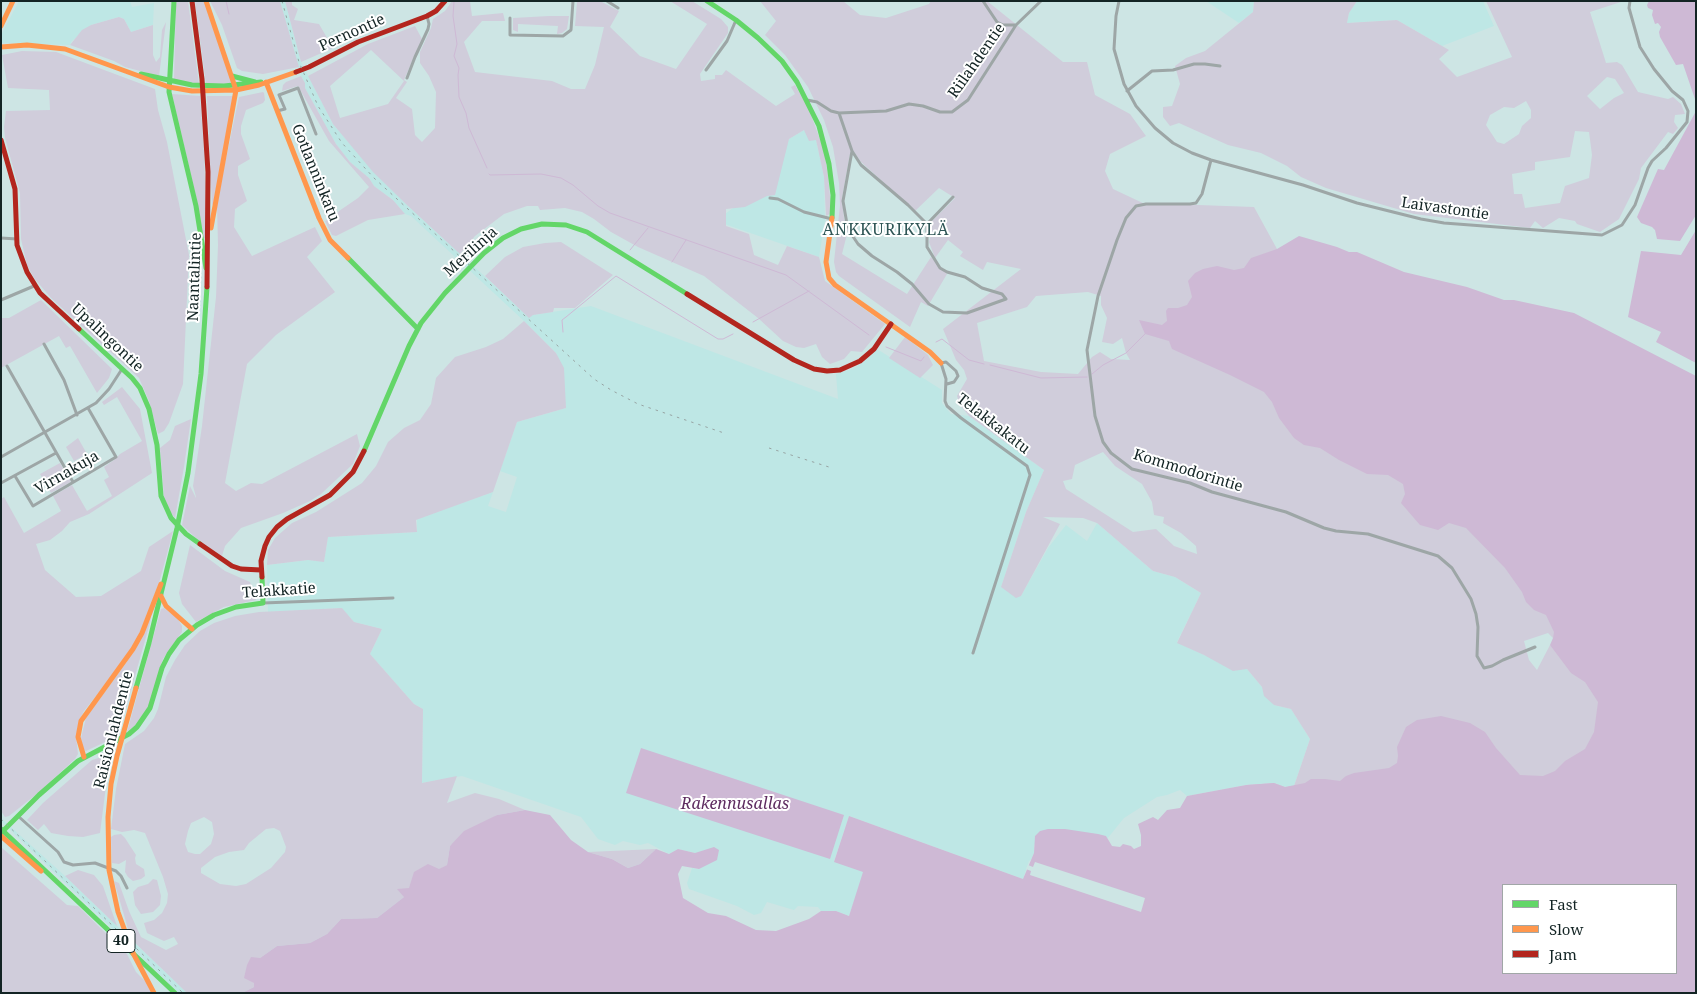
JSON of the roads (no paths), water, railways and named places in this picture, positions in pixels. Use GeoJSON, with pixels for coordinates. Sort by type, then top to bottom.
{"type":"FeatureCollection","features":[{"type":"Feature","properties":{"kind":"street"},"geometry":{"type":"LineString","coordinates":[[1,26],[13,1]]}},
{"type":"Feature","properties":{"kind":"street"},"geometry":{"type":"LineString","coordinates":[[174,1],[169,84],[172,105],[199,222],[208,279]]}},
{"type":"Feature","properties":{"kind":"street","name":"Naantalintie"},"geometry":{"type":"LineString","coordinates":[[177,528],[192,446],[200,382],[208,279],[209,239],[206,135],[202,79],[191,1]]}},
{"type":"Feature","properties":{"kind":"street"},"geometry":{"type":"LineString","coordinates":[[206,1],[236,88],[209,239]]}},
{"type":"Feature","properties":{"kind":"street","name":"Pernontie"},"geometry":{"type":"LineString","coordinates":[[1,47],[27,45],[65,49],[169,84],[192,88],[250,88],[309,67],[358,42],[427,16],[445,1]]}},
{"type":"Feature","properties":{"kind":"street"},"geometry":{"type":"LineString","coordinates":[[510,18],[510,35],[563,36],[571,30],[573,1]]}},
{"type":"Feature","properties":{"kind":"street"},"geometry":{"type":"LineString","coordinates":[[607,1],[618,8]]}},
{"type":"Feature","properties":{"kind":"street"},"geometry":{"type":"LineString","coordinates":[[707,1],[736,20],[758,38],[782,62],[807,100],[819,126],[825,146],[833,195],[826,262],[828,274],[835,284],[930,352],[941,363],[948,363],[958,374],[954,382],[947,384]]}},
{"type":"Feature","properties":{"kind":"street"},"geometry":{"type":"LineString","coordinates":[[983,1],[997,22],[1003,25],[1016,25]]}},
{"type":"Feature","properties":{"kind":"street","name":"Riilahdentie"},"geometry":{"type":"LineString","coordinates":[[839,113],[886,110],[909,104],[923,106],[940,112],[952,112],[968,100],[1016,25],[1042,1]]}},
{"type":"Feature","properties":{"kind":"street","name":"Laivastontie"},"geometry":{"type":"LineString","coordinates":[[1119,1],[1114,49],[1120,74],[1127,91],[1144,117],[1166,138],[1187,151],[1211,160],[1303,184],[1355,202],[1421,219],[1444,223],[1586,235],[1606,234],[1622,225],[1635,205],[1652,161],[1666,148],[1687,122],[1688,111],[1683,100],[1672,91],[1654,69],[1640,47],[1629,8],[1630,1]]}},
{"type":"Feature","properties":{"kind":"street"},"geometry":{"type":"LineString","coordinates":[[407,78],[428,29],[427,16]]}},
{"type":"Feature","properties":{"kind":"street"},"geometry":{"type":"LineString","coordinates":[[706,70],[727,41],[736,20]]}},
{"type":"Feature","properties":{"kind":"street"},"geometry":{"type":"LineString","coordinates":[[1127,91],[1152,71],[1174,70],[1194,64],[1220,66]]}},
{"type":"Feature","properties":{"kind":"street"},"geometry":{"type":"LineString","coordinates":[[232,76],[256,82]]}},
{"type":"Feature","properties":{"kind":"street","name":"Pernontie"},"geometry":{"type":"LineString","coordinates":[[236,88],[256,82],[266,82]]}},
{"type":"Feature","properties":{"kind":"street","name":"Gotlanninkatu"},"geometry":{"type":"LineString","coordinates":[[266,82],[319,218],[330,240],[418,329]]}},
{"type":"Feature","properties":{"kind":"street"},"geometry":{"type":"LineString","coordinates":[[277,111],[285,108],[279,94],[298,88],[316,134]]}},
{"type":"Feature","properties":{"kind":"street"},"geometry":{"type":"LineString","coordinates":[[807,100],[817,102],[839,113],[852,151],[862,165],[927,224]]}},
{"type":"Feature","properties":{"kind":"street","name":"Upalingontie"},"geometry":{"type":"LineString","coordinates":[[1,140],[17,196],[17,239],[21,259],[34,286],[137,384],[146,402],[157,445],[162,496],[171,518],[186,534],[232,566],[241,569],[261,570]]}},
{"type":"Feature","properties":{"kind":"street"},"geometry":{"type":"LineString","coordinates":[[852,151],[843,201],[850,231],[861,248],[912,284],[934,308],[943,312],[967,313],[1006,298],[1002,294],[982,288],[965,277],[940,268],[927,247],[927,224],[952,197]]}},
{"type":"Feature","properties":{"kind":"street","name":"Kommodorintie"},"geometry":{"type":"LineString","coordinates":[[1211,160],[1202,194],[1196,203],[1136,206],[1126,218],[1117,240],[1098,296],[1086,350],[1095,416],[1103,442],[1111,453],[1132,469],[1190,483],[1212,492],[1286,512],[1324,528],[1368,534],[1438,556],[1452,568],[1471,599],[1478,627],[1477,656],[1484,668],[1535,647]]}},
{"type":"Feature","properties":{"kind":"street"},"geometry":{"type":"LineString","coordinates":[[770,198],[778,199],[804,212],[832,219]]}},
{"type":"Feature","properties":{"kind":"street","name":"Merilinja"},"geometry":{"type":"LineString","coordinates":[[263,603],[261,570],[265,546],[277,527],[290,516],[330,496],[343,484],[356,468],[418,329],[435,304],[496,242],[521,229],[550,224],[572,227],[599,239],[794,360],[814,369],[834,370],[854,365],[874,349],[891,324]]}},
{"type":"Feature","properties":{"kind":"street"},"geometry":{"type":"LineString","coordinates":[[1,238],[17,239]]}},
{"type":"Feature","properties":{"kind":"street"},"geometry":{"type":"LineString","coordinates":[[1,300],[34,286]]}},
{"type":"Feature","properties":{"kind":"street"},"geometry":{"type":"LineString","coordinates":[[44,344],[64,380],[77,415]]}},
{"type":"Feature","properties":{"kind":"street","name":"Telakkakatu"},"geometry":{"type":"LineString","coordinates":[[941,363],[947,384],[945,401],[950,409],[1026,466],[1030,475],[973,653]]}},
{"type":"Feature","properties":{"kind":"street"},"geometry":{"type":"LineString","coordinates":[[7,366],[72,482]]}},
{"type":"Feature","properties":{"kind":"street"},"geometry":{"type":"LineString","coordinates":[[1,457],[77,415],[101,399],[122,369]]}},
{"type":"Feature","properties":{"kind":"street","name":"Virnakuja"},"geometry":{"type":"LineString","coordinates":[[15,476],[33,506],[116,457],[88,408]]}},
{"type":"Feature","properties":{"kind":"street"},"geometry":{"type":"LineString","coordinates":[[1,483],[56,453]]}},
{"type":"Feature","properties":{"kind":"street","name":"Raisionlahdentie"},"geometry":{"type":"LineString","coordinates":[[154,993],[133,953],[121,923],[110,878],[108,808],[117,756],[161,596],[177,528]]}},
{"type":"Feature","properties":{"kind":"street"},"geometry":{"type":"LineString","coordinates":[[84,757],[78,737],[81,721],[124,664],[139,639],[168,566]]}},
{"type":"Feature","properties":{"kind":"street"},"geometry":{"type":"LineString","coordinates":[[161,596],[166,606],[192,629]]}},
{"type":"Feature","properties":{"kind":"street","name":"Telakkatie"},"geometry":{"type":"LineString","coordinates":[[2,832],[84,757],[130,734],[143,721],[150,708],[164,663],[175,645],[197,625],[224,610],[263,603],[393,598]]}},
{"type":"Feature","properties":{"kind":"street"},"geometry":{"type":"LineString","coordinates":[[18,816],[58,852],[64,862],[72,865],[95,863],[110,868],[118,872],[127,888]]}},
{"type":"Feature","properties":{"kind":"street","name":"40"},"geometry":{"type":"LineString","coordinates":[[2,832],[175,993]]}},
{"type":"Feature","properties":{"kind":"water"},"geometry":{"type":"Polygon","coordinates":[[[1649,1],[1696,1],[1696,102],[1683,64],[1676,65],[1660,37],[1661,27],[1658,23],[1655,24],[1652,15],[1653,10],[1648,8],[1647,5],[1649,1]]]}},
{"type":"Feature","properties":{"kind":"water"},"geometry":{"type":"Polygon","coordinates":[[[1696,111],[1696,363],[1656,342],[1661,332],[1628,317],[1641,251],[1641,223],[1637,217],[1658,169],[1664,170],[1696,111]]]}},
{"type":"Feature","properties":{"kind":"water"},"geometry":{"type":"Polygon","coordinates":[[[1299,236],[1349,252],[1357,252],[1404,272],[1467,287],[1504,300],[1514,300],[1574,313],[1696,376],[1696,993],[242,993],[254,987],[254,983],[244,978],[251,957],[260,958],[277,946],[310,943],[327,934],[341,919],[377,918],[404,897],[397,889],[409,888],[414,872],[428,864],[439,869],[447,865],[450,846],[464,831],[497,815],[525,810],[550,815],[571,840],[588,852],[612,859],[628,868],[640,864],[656,849],[669,854],[678,849],[695,853],[714,847],[719,850],[717,860],[699,869],[682,866],[678,874],[683,898],[708,913],[726,916],[756,930],[776,931],[809,919],[821,911],[836,911],[849,916],[863,872],[834,862],[849,816],[1023,879],[1034,853],[1035,836],[1040,831],[1065,829],[1098,834],[1106,836],[1112,846],[1120,847],[1123,844],[1134,849],[1141,846],[1138,824],[1153,817],[1158,820],[1167,810],[1180,808],[1187,796],[1246,785],[1274,783],[1285,787],[1305,783],[1311,779],[1340,781],[1354,773],[1389,768],[1397,763],[1397,747],[1406,727],[1417,720],[1441,716],[1470,723],[1485,732],[1496,748],[1520,775],[1543,776],[1555,771],[1565,761],[1585,749],[1594,732],[1598,702],[1585,682],[1571,673],[1550,645],[1554,632],[1546,615],[1534,610],[1526,602],[1522,592],[1505,568],[1466,528],[1449,523],[1438,530],[1420,525],[1401,503],[1405,494],[1403,484],[1388,475],[1367,474],[1320,448],[1304,445],[1294,438],[1279,418],[1272,402],[1264,392],[1172,349],[1169,341],[1145,334],[1139,320],[1162,325],[1167,321],[1166,311],[1168,308],[1178,308],[1187,305],[1192,297],[1188,281],[1195,273],[1217,266],[1234,270],[1244,268],[1251,258],[1277,249],[1299,236]]]}},
{"type":"Feature","properties":{"kind":"water","name":"Rakennusallas"},"geometry":{"type":"Polygon","coordinates":[[[641,748],[844,815],[830,859],[626,793],[641,748]]]}},
{"type":"Feature","properties":{"kind":"waterway"},"geometry":{"type":"LineString","coordinates":[[226,1],[229,14]]}},
{"type":"Feature","properties":{"kind":"waterway"},"geometry":{"type":"LineString","coordinates":[[454,2],[453,16],[457,44],[454,56],[459,68],[459,97],[466,113],[469,128],[487,168]]}},
{"type":"Feature","properties":{"kind":"waterway"},"geometry":{"type":"LineString","coordinates":[[489,174],[541,174],[561,178],[610,213],[786,275],[869,335]]}},
{"type":"Feature","properties":{"kind":"waterway"},"geometry":{"type":"LineString","coordinates":[[630,250],[648,228]]}},
{"type":"Feature","properties":{"kind":"waterway"},"geometry":{"type":"LineString","coordinates":[[672,262],[686,240]]}},
{"type":"Feature","properties":{"kind":"waterway"},"geometry":{"type":"LineString","coordinates":[[563,332],[562,320],[616,276],[718,339],[723,339],[733,334]]}},
{"type":"Feature","properties":{"kind":"waterway"},"geometry":{"type":"LineString","coordinates":[[753,322],[809,291]]}},
{"type":"Feature","properties":{"kind":"waterway"},"geometry":{"type":"LineString","coordinates":[[1092,374],[1103,365],[1126,353],[1145,334]]}},
{"type":"Feature","properties":{"kind":"waterway"},"geometry":{"type":"LineString","coordinates":[[936,342],[942,339],[969,360],[984,364]]}},
{"type":"Feature","properties":{"kind":"waterway"},"geometry":{"type":"LineString","coordinates":[[886,347],[921,361],[924,357]]}},
{"type":"Feature","properties":{"kind":"waterway"},"geometry":{"type":"LineString","coordinates":[[990,365],[1041,378],[1087,377]]}},
{"type":"Feature","properties":{"kind":"railway"},"geometry":{"type":"LineString","coordinates":[[282,1],[299,62],[318,106],[342,143],[374,178],[594,379],[638,404],[724,433]]}},
{"type":"Feature","properties":{"kind":"railway"},"geometry":{"type":"LineString","coordinates":[[769,448],[832,468]]}},
{"type":"Feature","properties":{"kind":"railway"},"geometry":{"type":"LineString","coordinates":[[1,819],[183,993]]}},
{"type":"Feature","properties":{"kind":"district","name":"ANKKURIKYLÄ"},"geometry":{"type":"Point","coordinates":[886,230]}}]}
